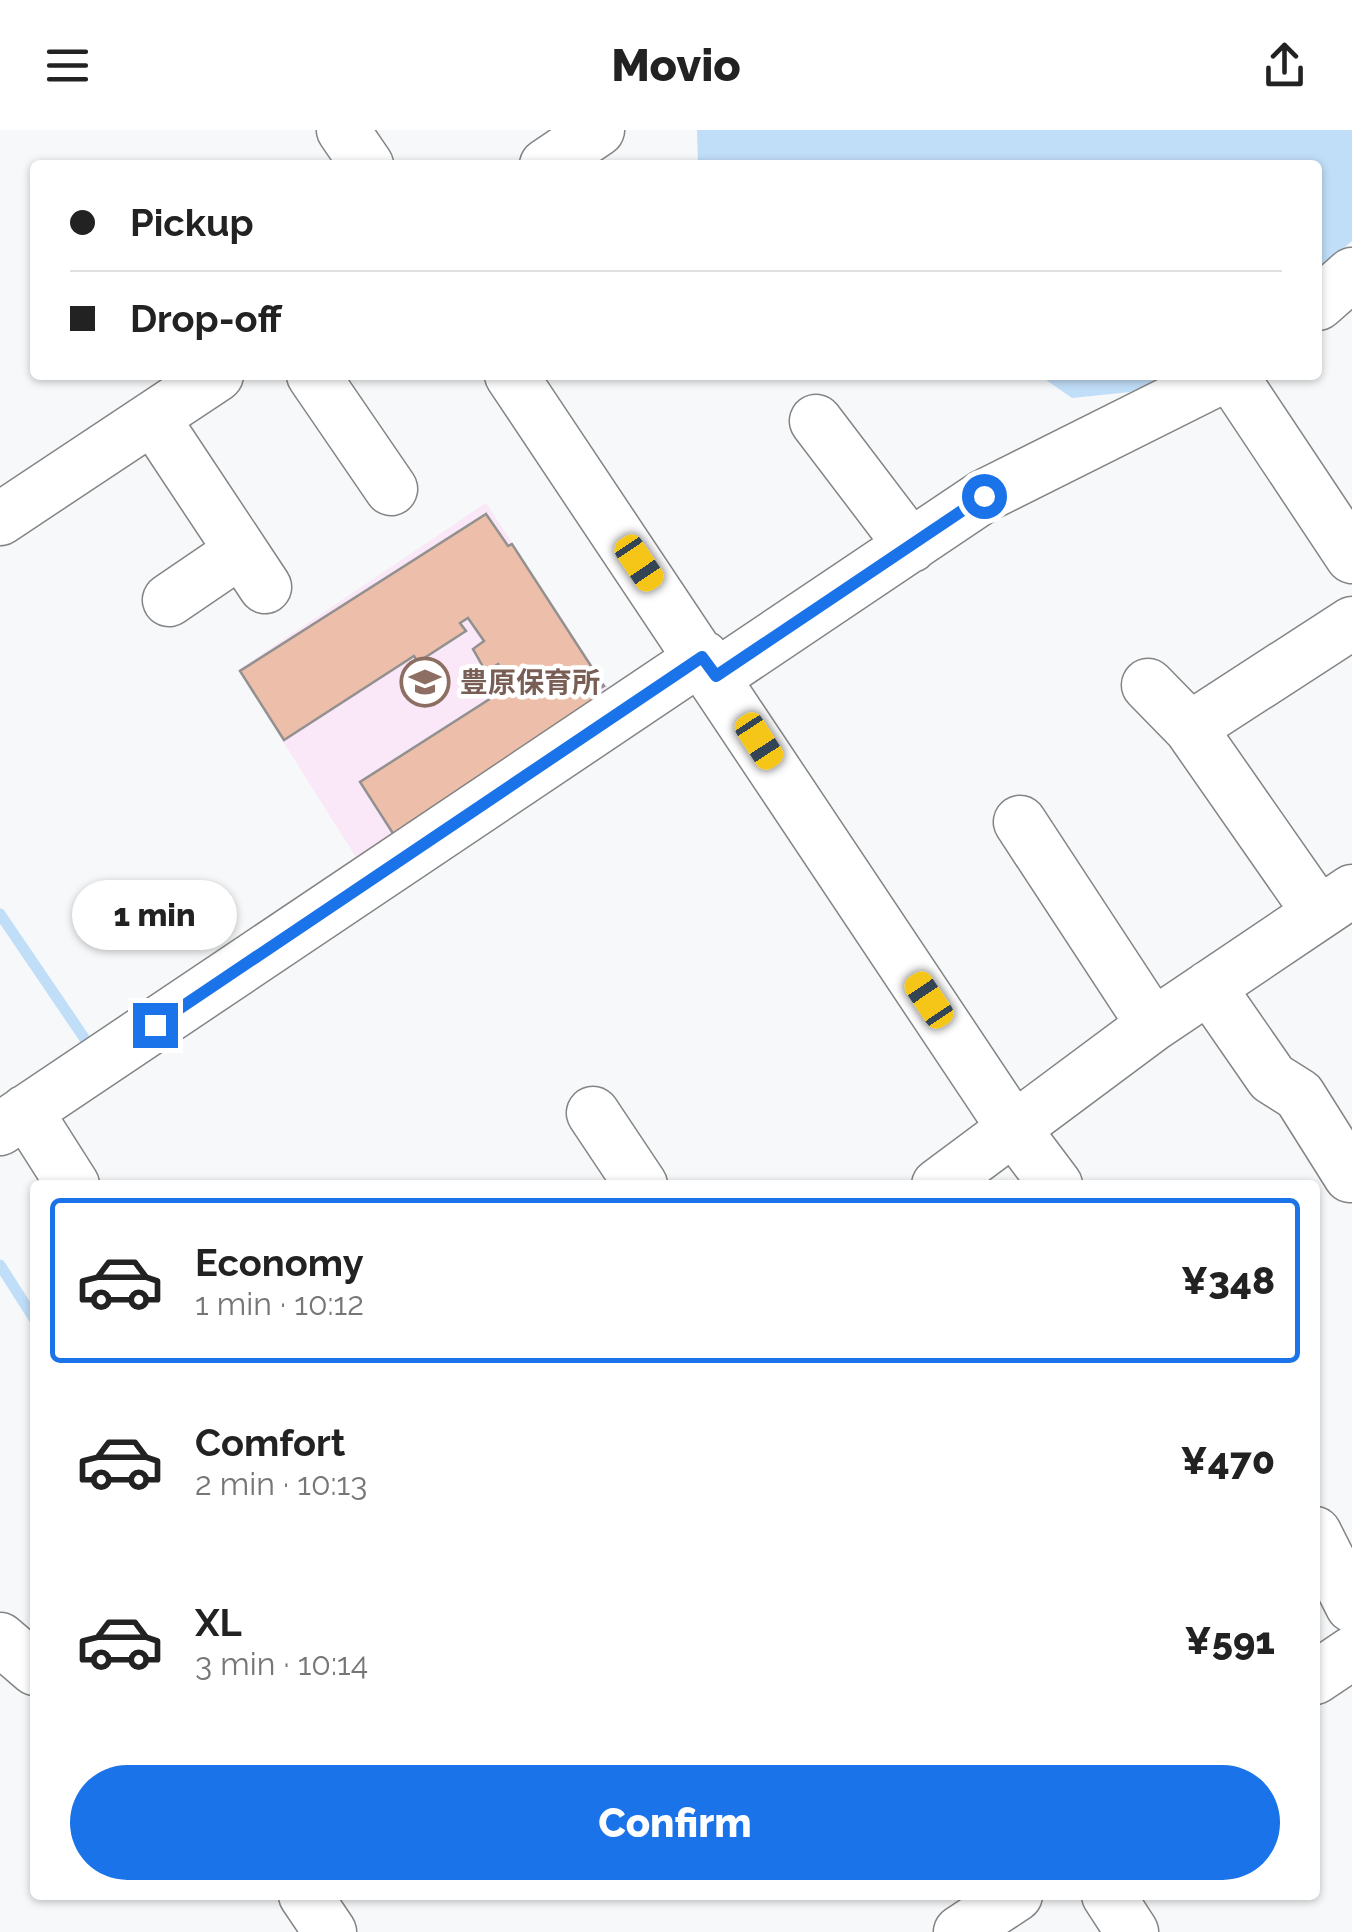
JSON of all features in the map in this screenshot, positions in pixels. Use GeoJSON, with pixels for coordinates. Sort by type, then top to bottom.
{"type":"FeatureCollection","features":[{"type":"Feature","properties":{"kind":"street"},"geometry":{"type":"LineString","coordinates":[[553,160],[598,130]]}},
{"type":"Feature","properties":{"kind":"street"},"geometry":{"type":"LineString","coordinates":[[1322,300],[1352,274]]}},
{"type":"Feature","properties":{"kind":"street"},"geometry":{"type":"LineString","coordinates":[[0,519],[159,427],[211,380]]}},
{"type":"Feature","properties":{"kind":"street"},"geometry":{"type":"LineString","coordinates":[[316,380],[391,489]]}},
{"type":"Feature","properties":{"kind":"street"},"geometry":{"type":"LineString","coordinates":[[515,380],[1014,1129],[1052,1180]]}},
{"type":"Feature","properties":{"kind":"street"},"geometry":{"type":"LineString","coordinates":[[69,1180],[25,1124],[709,667],[911,546],[984,496],[1219,380]]}},
{"type":"Feature","properties":{"kind":"street"},"geometry":{"type":"LineString","coordinates":[[1232,380],[1352,557]]}},
{"type":"Feature","properties":{"kind":"street"},"geometry":{"type":"LineString","coordinates":[[816,421],[911,546]]}},
{"type":"Feature","properties":{"kind":"street"},"geometry":{"type":"LineString","coordinates":[[159,427],[253,569],[169,600]]}},
{"type":"Feature","properties":{"kind":"street"},"geometry":{"type":"LineString","coordinates":[[1190,728],[1352,624]]}},
{"type":"Feature","properties":{"kind":"street"},"geometry":{"type":"LineString","coordinates":[[945,1180],[1153,1024],[1335,902],[1190,728],[1148,685]]}},
{"type":"Feature","properties":{"kind":"street"},"geometry":{"type":"LineString","coordinates":[[1020,822],[1153,1024]]}},
{"type":"Feature","properties":{"kind":"street"},"geometry":{"type":"LineString","coordinates":[[1209,987],[1272,1078],[1299,1095],[1350,1176]]}},
{"type":"Feature","properties":{"kind":"street"},"geometry":{"type":"LineString","coordinates":[[593,1113],[639,1180]]}},
{"type":"Feature","properties":{"kind":"street"},"geometry":{"type":"LineString","coordinates":[[1320,1543],[1352,1606]]}},
{"type":"Feature","properties":{"kind":"street"},"geometry":{"type":"LineString","coordinates":[[0,1639],[30,1665]]}},
{"type":"Feature","properties":{"kind":"street"},"geometry":{"type":"LineString","coordinates":[[1320,1675],[1352,1653]]}},
{"type":"Feature","properties":{"kind":"street"},"geometry":{"type":"LineString","coordinates":[[308,1900],[330,1932]]}},
{"type":"Feature","properties":{"kind":"street"},"geometry":{"type":"LineString","coordinates":[[960,1932],[1008,1900]]}},
{"type":"Feature","properties":{"kind":"street"},"geometry":{"type":"LineString","coordinates":[[1111,1900],[1132,1932]]}},
{"type":"Feature","properties":{"kind":"shaded area","name":"豊原保育所"},"geometry":{"type":"Polygon","coordinates":[[[486,503],[611,693],[359,862],[238,670],[486,503]]]}},
{"type":"Feature","properties":{"kind":"water"},"geometry":{"type":"Polygon","coordinates":[[[697,130],[1352,130],[1352,241],[1322,267],[1322,160],[698,160],[697,130]]]}},
{"type":"Feature","properties":{"kind":"water"},"geometry":{"type":"Polygon","coordinates":[[[1046,380],[1165,380],[1130,392],[1072,398],[1046,380]]]}},
{"type":"Feature","properties":{"kind":"building","name":"豊原保育所"},"geometry":{"type":"Polygon","coordinates":[[[486,514],[508,546],[512,544],[604,686],[597,690],[601,696],[394,835],[360,782],[510,686],[498,664],[486,672],[473,649],[484,641],[468,618],[460,623],[466,631],[418,662],[414,656],[284,740],[240,671],[486,514]]]}},
{"type":"Feature","properties":{"kind":"waterway"},"geometry":{"type":"LineString","coordinates":[[0,914],[87,1042]]}},
{"type":"Feature","properties":{"kind":"waterway"},"geometry":{"type":"LineString","coordinates":[[0,1265],[30,1312]]}},
{"type":"Feature","properties":{"kind":"place","name":"豊原保育所"},"geometry":{"type":"Point","coordinates":[425,682]}},
{"type":"Feature","properties":{"kind":"route"},"geometry":{"type":"LineString","coordinates":[[155,1025],[702,657],[716,676],[984,496]]}}]}
